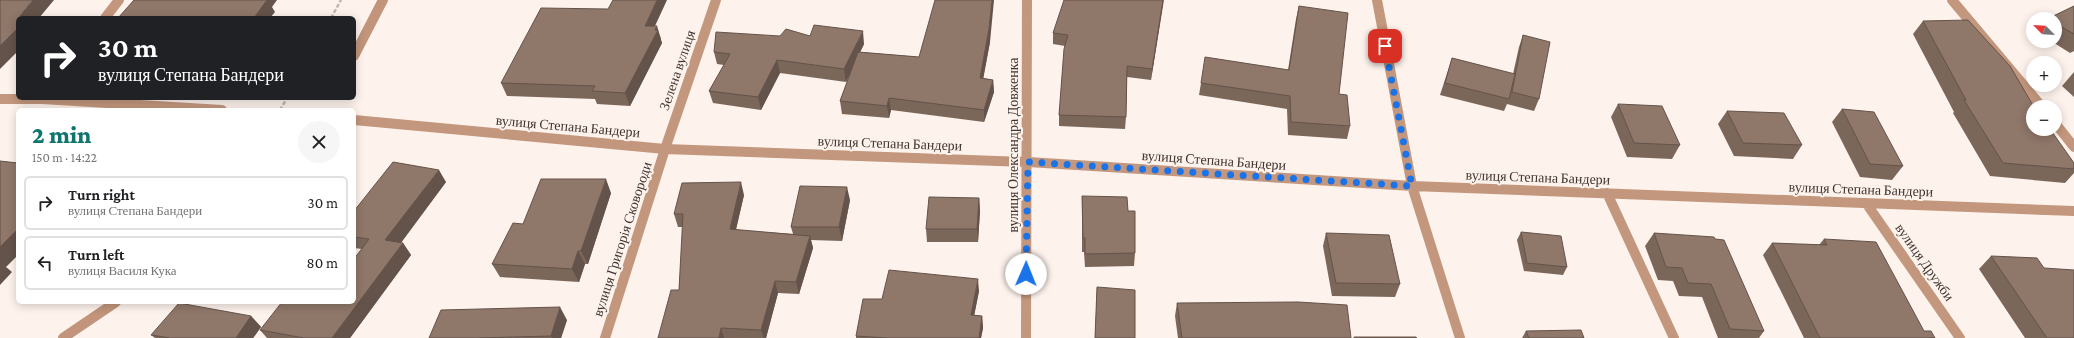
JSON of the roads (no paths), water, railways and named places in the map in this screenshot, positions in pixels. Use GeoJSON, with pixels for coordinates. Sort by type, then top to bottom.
{"type":"FeatureCollection","features":[{"type":"Feature","properties":{"kind":"street"},"geometry":{"type":"LineString","coordinates":[[107,16],[119,0]]}},
{"type":"Feature","properties":{"kind":"street","name":"Зелена вулиця"},"geometry":{"type":"LineString","coordinates":[[665,148],[716,0]]}},
{"type":"Feature","properties":{"kind":"street","name":"вулиця Олександра Довженка"},"geometry":{"type":"LineString","coordinates":[[1026,338],[1028,162],[1027,0]]}},
{"type":"Feature","properties":{"kind":"street"},"geometry":{"type":"LineString","coordinates":[[1377,0],[1412,186],[1460,338]]}},
{"type":"Feature","properties":{"kind":"street"},"geometry":{"type":"LineString","coordinates":[[1952,0],[2036,100]]}},
{"type":"Feature","properties":{"kind":"street"},"geometry":{"type":"LineString","coordinates":[[0,99],[16,99]]}},
{"type":"Feature","properties":{"kind":"street"},"geometry":{"type":"LineString","coordinates":[[72,100],[192,108]]}},
{"type":"Feature","properties":{"kind":"street","name":"вулиця Степана Бандери"},"geometry":{"type":"LineString","coordinates":[[356,120],[665,148],[1028,162],[1412,186],[2074,211]]}},
{"type":"Feature","properties":{"kind":"street"},"geometry":{"type":"LineString","coordinates":[[2062,132],[2074,147]]}},
{"type":"Feature","properties":{"kind":"street","name":"вулиця Григорія Сковороди"},"geometry":{"type":"LineString","coordinates":[[605,338],[665,148]]}},
{"type":"Feature","properties":{"kind":"street"},"geometry":{"type":"LineString","coordinates":[[1607,193],[1674,338]]}},
{"type":"Feature","properties":{"kind":"street","name":"вулиця Дружби"},"geometry":{"type":"LineString","coordinates":[[1866,203],[1960,338]]}},
{"type":"Feature","properties":{"kind":"waterway"},"geometry":{"type":"LineString","coordinates":[[356,52],[383,0]]}},
{"type":"Feature","properties":{"kind":"waterway"},"geometry":{"type":"LineString","coordinates":[[63,338],[113,304]]}}]}
